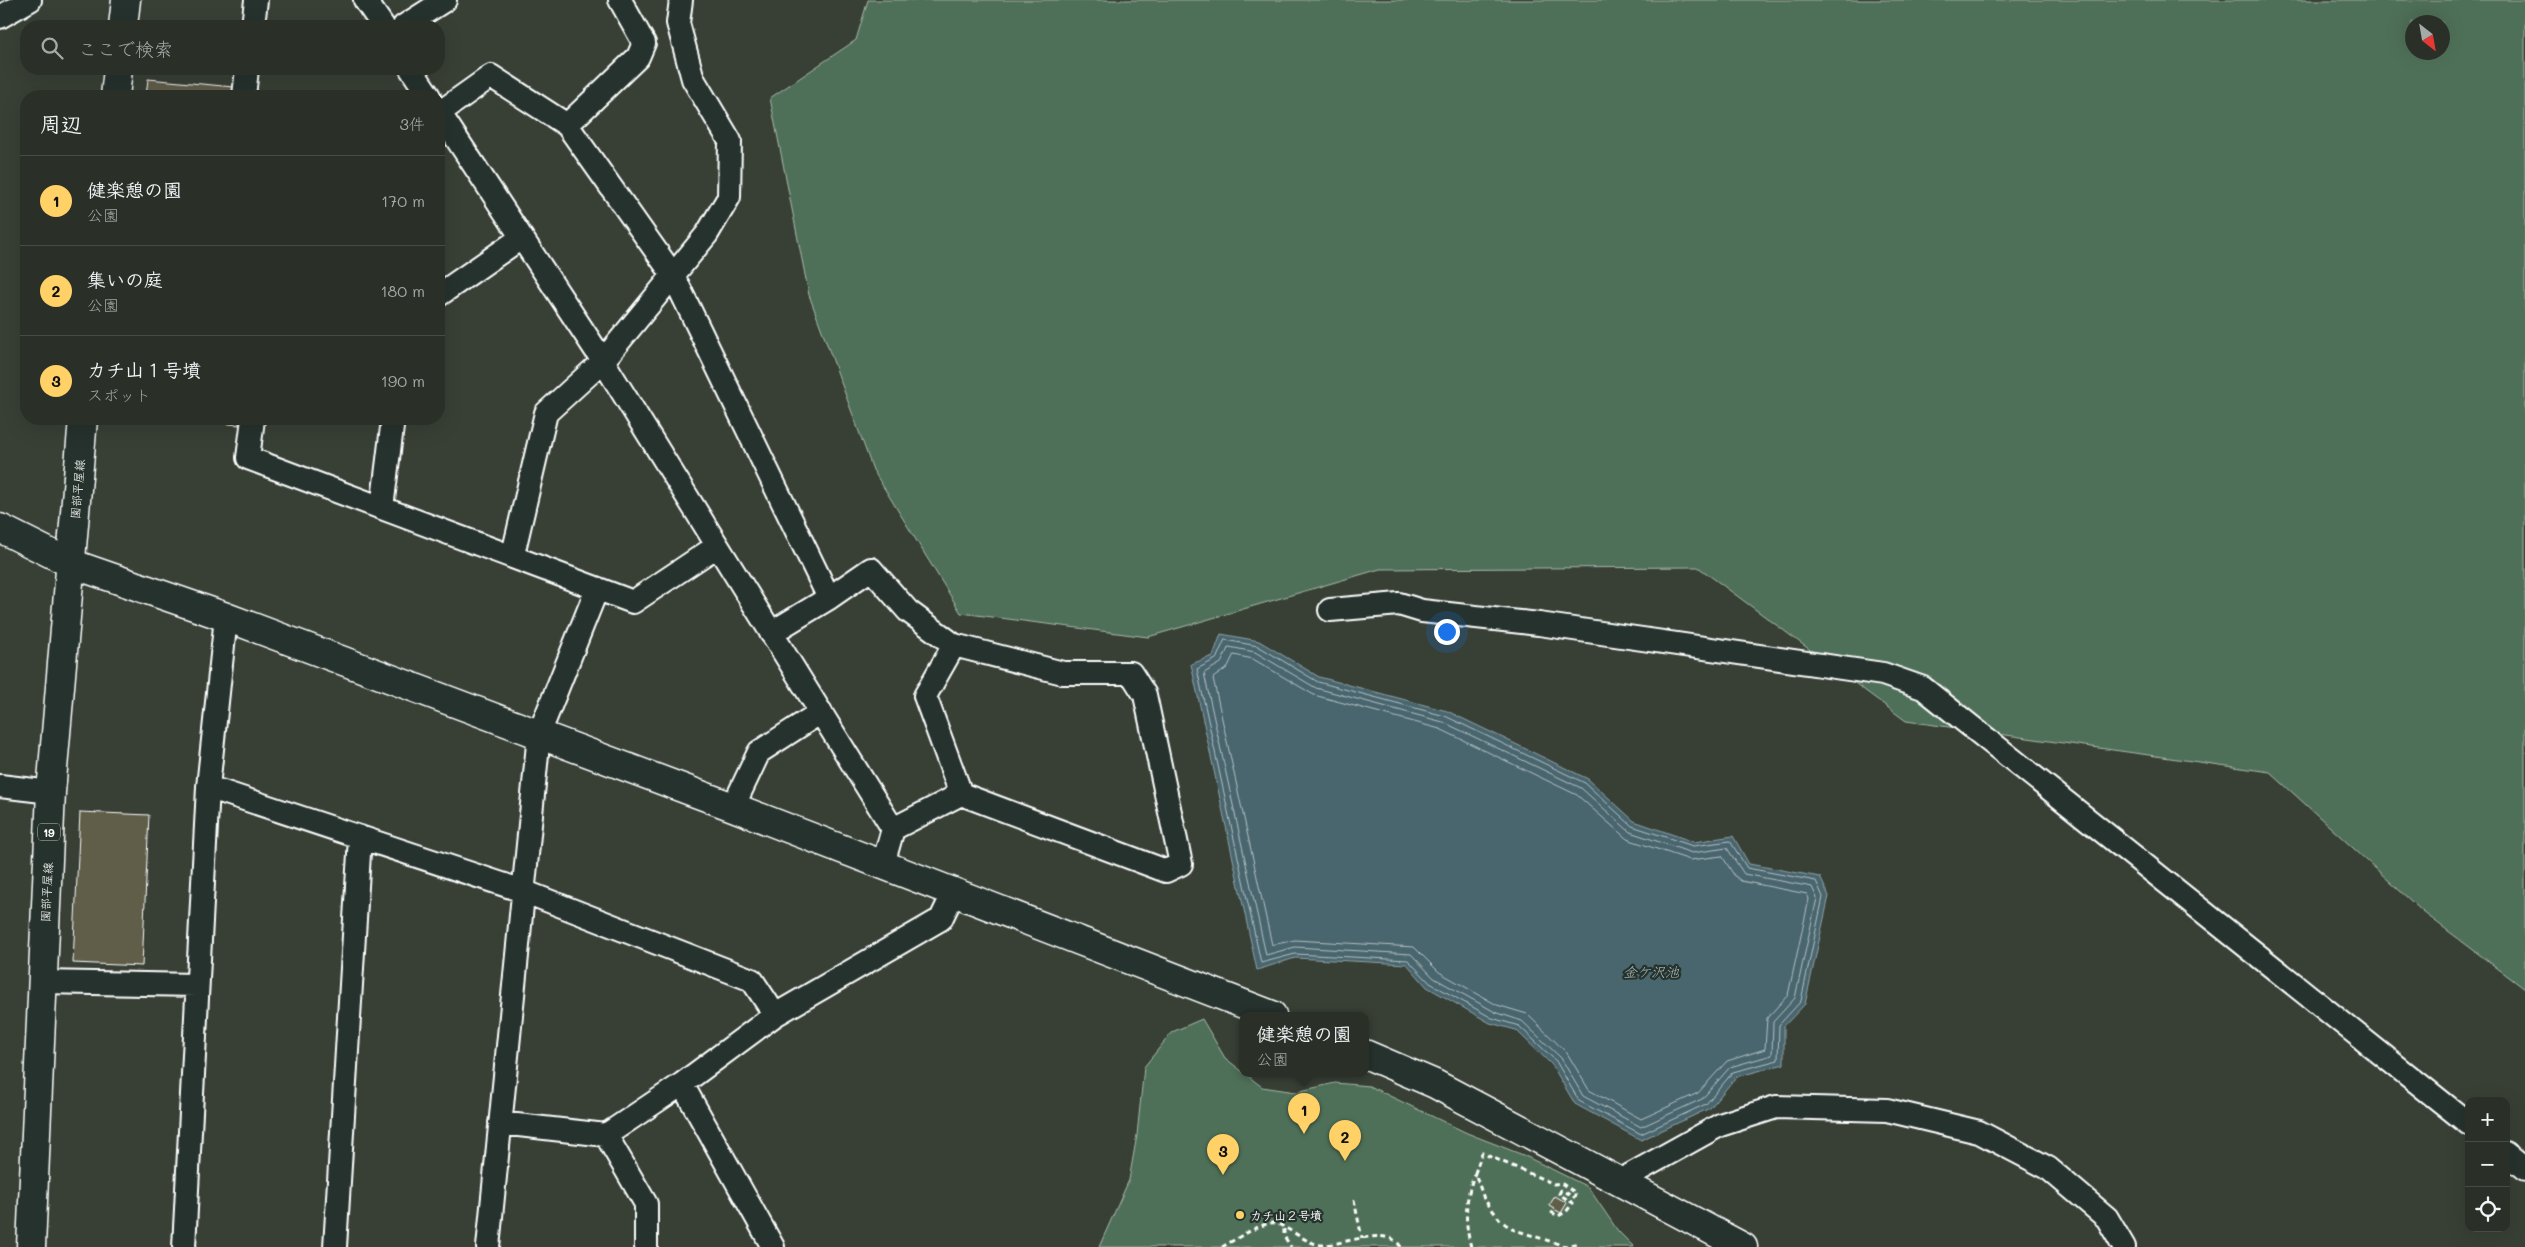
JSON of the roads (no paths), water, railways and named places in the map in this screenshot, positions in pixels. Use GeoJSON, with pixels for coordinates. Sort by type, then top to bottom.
{"type":"FeatureCollection","features":[{"type":"Feature","properties":{"kind":"street"},"geometry":{"type":"LineString","coordinates":[[0,17],[30,0]]}},
{"type":"Feature","properties":{"kind":"street"},"geometry":{"type":"LineString","coordinates":[[124,20],[126,0]]}},
{"type":"Feature","properties":{"kind":"street"},"geometry":{"type":"LineString","coordinates":[[254,20],[256,0]]}},
{"type":"Feature","properties":{"kind":"street"},"geometry":{"type":"LineString","coordinates":[[365,0],[379,20]]}},
{"type":"Feature","properties":{"kind":"street"},"geometry":{"type":"LineString","coordinates":[[413,20],[445,0]]}},
{"type":"Feature","properties":{"kind":"street"},"geometry":{"type":"LineString","coordinates":[[567,125],[638,57],[644,43],[620,0]]}},
{"type":"Feature","properties":{"kind":"street"},"geometry":{"type":"LineString","coordinates":[[514,550],[546,413],[603,360],[707,234],[729,197],[730,141],[693,79],[678,23],[681,0]]}},
{"type":"Feature","properties":{"kind":"street"},"geometry":{"type":"LineString","coordinates":[[116,90],[117,75]]}},
{"type":"Feature","properties":{"kind":"street"},"geometry":{"type":"LineString","coordinates":[[245,90],[247,75]]}},
{"type":"Feature","properties":{"kind":"street"},"geometry":{"type":"LineString","coordinates":[[415,75],[424,90]]}},
{"type":"Feature","properties":{"kind":"street"},"geometry":{"type":"LineString","coordinates":[[445,103],[491,76],[567,125],[674,275],[829,598]]}},
{"type":"Feature","properties":{"kind":"street"},"geometry":{"type":"LineString","coordinates":[[445,122],[603,360],[893,829]]}},
{"type":"Feature","properties":{"kind":"street"},"geometry":{"type":"LineString","coordinates":[[445,291],[521,238]]}},
{"type":"Feature","properties":{"kind":"street","name":"園部平屋線"},"geometry":{"type":"LineString","coordinates":[[31,1247],[51,792],[82,425]]}},
{"type":"Feature","properties":{"kind":"street"},"geometry":{"type":"LineString","coordinates":[[251,425],[248,458],[633,602],[718,546]]}},
{"type":"Feature","properties":{"kind":"street"},"geometry":{"type":"LineString","coordinates":[[382,508],[391,425]]}},
{"type":"Feature","properties":{"kind":"street"},"geometry":{"type":"LineString","coordinates":[[0,528],[70,562],[226,617],[733,807],[1264,1012]]}},
{"type":"Feature","properties":{"kind":"street"},"geometry":{"type":"LineString","coordinates":[[771,633],[829,598],[870,569],[908,611],[954,645],[1063,673],[1130,673],[1145,695],[1181,864],[1166,871],[961,794],[893,829],[883,864]]}},
{"type":"Feature","properties":{"kind":"street"},"geometry":{"type":"LineString","coordinates":[[488,1247],[539,734],[597,589]]}},
{"type":"Feature","properties":{"kind":"street"},"geometry":{"type":"LineString","coordinates":[[1330,610],[1399,604],[1422,610],[1539,624],[1883,674],[1923,688],[2465,1121]]}},
{"type":"Feature","properties":{"kind":"street"},"geometry":{"type":"LineString","coordinates":[[184,1247],[196,985],[208,787],[226,617]]}},
{"type":"Feature","properties":{"kind":"street"},"geometry":{"type":"LineString","coordinates":[[954,645],[925,696],[961,794]]}},
{"type":"Feature","properties":{"kind":"street"},"geometry":{"type":"LineString","coordinates":[[733,807],[759,752],[821,712]]}},
{"type":"Feature","properties":{"kind":"street"},"geometry":{"type":"LineString","coordinates":[[0,786],[51,792]]}},
{"type":"Feature","properties":{"kind":"street"},"geometry":{"type":"LineString","coordinates":[[208,787],[523,891],[752,980],[775,1015]]}},
{"type":"Feature","properties":{"kind":"street"},"geometry":{"type":"LineString","coordinates":[[335,1247],[360,837]]}},
{"type":"Feature","properties":{"kind":"street"},"geometry":{"type":"LineString","coordinates":[[500,1123],[606,1135],[682,1084],[775,1015],[941,919],[954,892]]}},
{"type":"Feature","properties":{"kind":"street"},"geometry":{"type":"LineString","coordinates":[[42,982],[196,985]]}},
{"type":"Feature","properties":{"kind":"street"},"geometry":{"type":"LineString","coordinates":[[1369,1056],[1436,1084],[1621,1180],[1743,1247]]}},
{"type":"Feature","properties":{"kind":"street"},"geometry":{"type":"LineString","coordinates":[[682,1084],[773,1247]]}},
{"type":"Feature","properties":{"kind":"street"},"geometry":{"type":"LineString","coordinates":[[1621,1180],[1720,1126],[1776,1107],[1887,1110],[1979,1132],[2048,1168],[2107,1218],[2124,1247]]}},
{"type":"Feature","properties":{"kind":"street"},"geometry":{"type":"LineString","coordinates":[[606,1135],[646,1204],[646,1247]]}},
{"type":"Feature","properties":{"kind":"street"},"geometry":{"type":"LineString","coordinates":[[2510,1157],[2525,1169]]}},
{"type":"Feature","properties":{"kind":"water","name":"金ケ沢池"},"geometry":{"type":"Polygon","coordinates":[[[1221,634],[1259,641],[1319,677],[1447,711],[1588,779],[1634,821],[1694,842],[1733,836],[1749,864],[1820,877],[1829,896],[1805,1004],[1784,1026],[1784,1064],[1736,1077],[1710,1108],[1641,1140],[1575,1104],[1552,1065],[1516,1030],[1490,1023],[1427,987],[1407,964],[1295,958],[1257,970],[1191,664],[1213,656],[1221,634]]]}},
{"type":"Feature","properties":{"kind":"place","name":"健楽憩の園"},"geometry":{"type":"Point","coordinates":[1304,1134]}},
{"type":"Feature","properties":{"kind":"place","name":"集いの庭"},"geometry":{"type":"Point","coordinates":[1345,1161]}},
{"type":"Feature","properties":{"kind":"place","name":"カチ山１号墳"},"geometry":{"type":"Point","coordinates":[1223,1175]}},
{"type":"Feature","properties":{"kind":"place","name":"カチ山２号墳"},"geometry":{"type":"Point","coordinates":[1240,1215]}}]}
